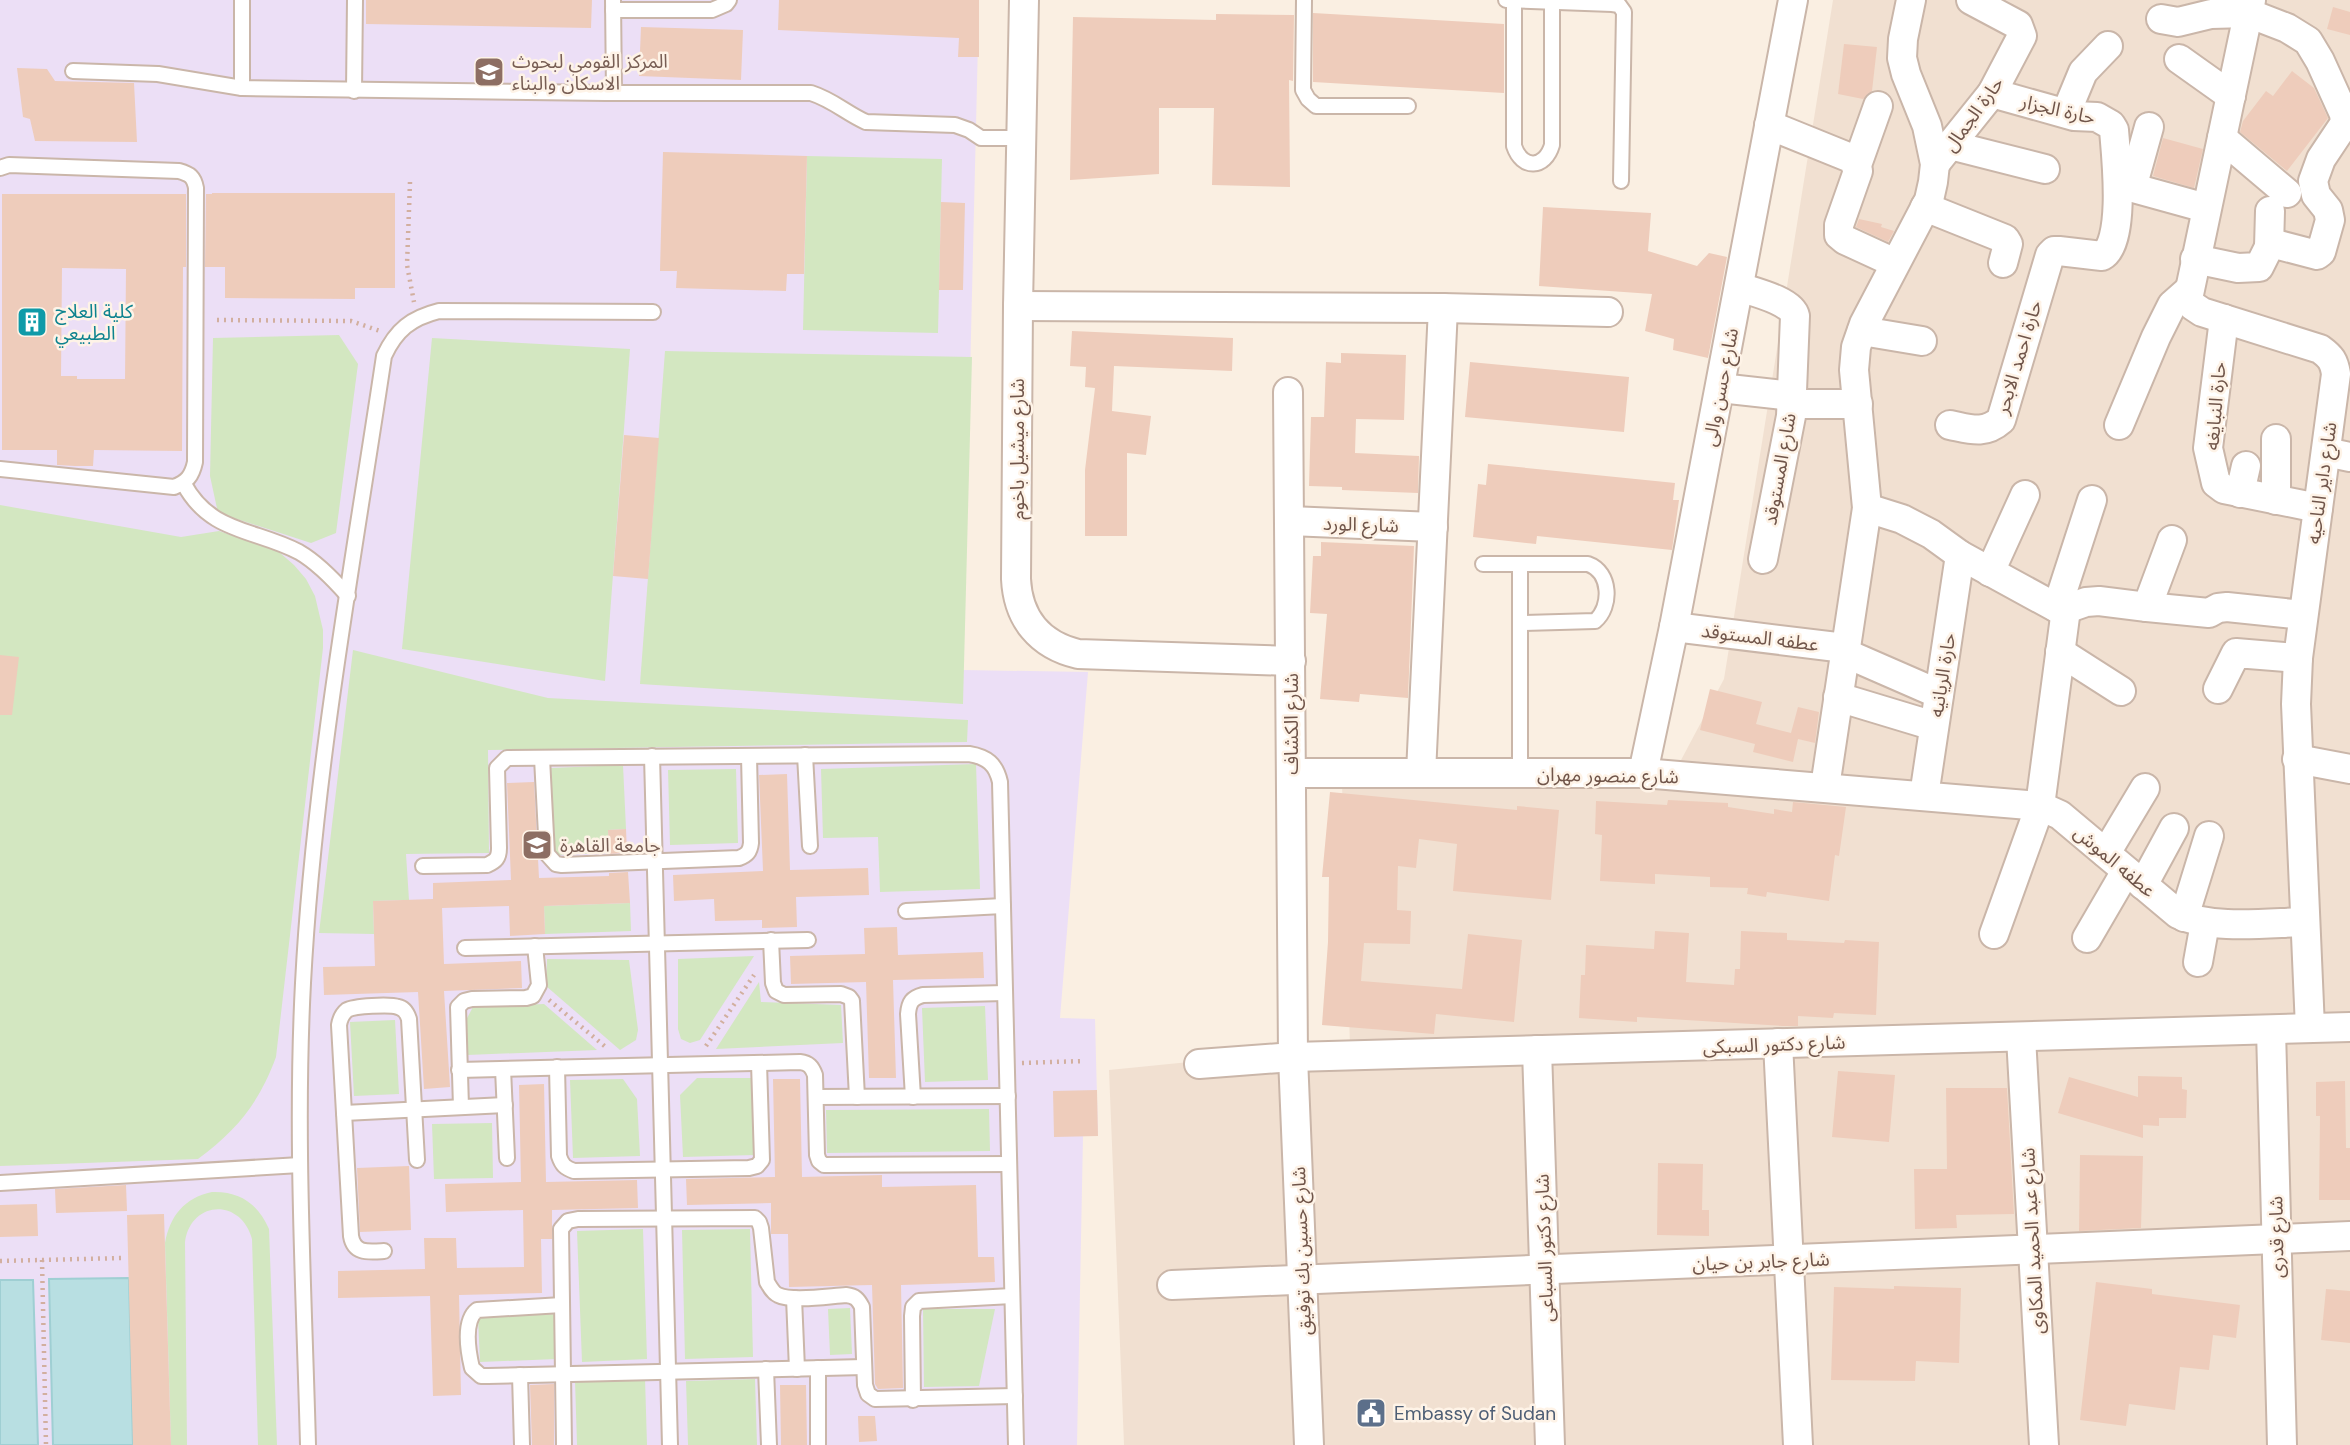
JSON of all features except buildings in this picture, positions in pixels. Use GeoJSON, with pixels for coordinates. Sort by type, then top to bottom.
{"type":"FeatureCollection","features":[{"type":"Feature","properties":{"kind":"street","name":"شارع ميشيل باخوم"},"geometry":{"type":"LineString","coordinates":[[1024,0],[1018,306],[1016,579],[1019,602],[1028,623],[1038,634],[1050,644],[1079,654],[1291,661]]}},
{"type":"Feature","properties":{"kind":"street","name":"شارع حسن والى"},"geometry":{"type":"LineString","coordinates":[[1643,773],[1674,627],[1793,0]]}},
{"type":"Feature","properties":{"kind":"street"},"geometry":{"type":"LineString","coordinates":[[1825,787],[1867,508],[1854,370],[1856,348],[1895,263],[1925,207],[1942,155],[1927,126],[1902,58],[1911,0]]}},
{"type":"Feature","properties":{"kind":"street","name":"حارة الجمال"},"geometry":{"type":"LineString","coordinates":[[1942,155],[1992,93],[2022,36],[2018,25],[1971,0]]}},
{"type":"Feature","properties":{"kind":"street"},"geometry":{"type":"LineString","coordinates":[[2119,425],[2161,326],[2172,305],[2189,290],[2249,6]]}},
{"type":"Feature","properties":{"kind":"street"},"geometry":{"type":"LineString","coordinates":[[2161,19],[2178,22],[2211,7],[2249,6],[2308,41],[2320,61],[2344,114],[2344,123],[2321,159],[2313,181],[2316,195],[2328,210],[2330,220],[2322,250],[2317,255],[2281,245],[2269,247]]}},
{"type":"Feature","properties":{"kind":"street"},"geometry":{"type":"LineString","coordinates":[[2066,113],[2083,72],[2108,46]]}},
{"type":"Feature","properties":{"kind":"street"},"geometry":{"type":"LineString","coordinates":[[2179,59],[2231,96]]}},
{"type":"Feature","properties":{"kind":"street","name":"حارة الجزار"},"geometry":{"type":"LineString","coordinates":[[1992,93],[2081,117],[2097,117],[2111,125],[2114,130],[2126,186],[2116,215],[2111,247],[2102,256],[2059,251]]}},
{"type":"Feature","properties":{"kind":"street"},"geometry":{"type":"LineString","coordinates":[[1878,106],[1857,165],[1856,177],[1839,225],[1839,235],[1895,263]]}},
{"type":"Feature","properties":{"kind":"street"},"geometry":{"type":"LineString","coordinates":[[1769,125],[1853,159],[1857,165]]}},
{"type":"Feature","properties":{"kind":"street"},"geometry":{"type":"LineString","coordinates":[[2149,127],[2126,186],[2206,208]]}},
{"type":"Feature","properties":{"kind":"street"},"geometry":{"type":"LineString","coordinates":[[2195,259],[2238,268],[2259,267],[2269,247],[2279,202],[2221,138]]}},
{"type":"Feature","properties":{"kind":"street"},"geometry":{"type":"LineString","coordinates":[[1942,155],[2045,169]]}},
{"type":"Feature","properties":{"kind":"street"},"geometry":{"type":"LineString","coordinates":[[1925,207],[2005,239],[2008,244],[2003,263]]}},
{"type":"Feature","properties":{"kind":"street","name":"حارة احمد الابحر"},"geometry":{"type":"LineString","coordinates":[[1950,425],[1979,430],[1992,427],[2001,420],[2048,259],[2054,251],[2059,251]]}},
{"type":"Feature","properties":{"kind":"street"},"geometry":{"type":"LineString","coordinates":[[1720,388],[1791,400],[1794,311],[1788,305],[1739,287]]}},
{"type":"Feature","properties":{"kind":"street","name":"شارع داير الناحيه"},"geometry":{"type":"LineString","coordinates":[[2189,290],[2188,299],[2202,312],[2320,349],[2332,358],[2336,374],[2338,454],[2318,508],[2298,658],[2297,759],[2311,1028]]}},
{"type":"Feature","properties":{"kind":"street"},"geometry":{"type":"LineString","coordinates":[[1018,306],[1444,308],[1608,313]]}},
{"type":"Feature","properties":{"kind":"street"},"geometry":{"type":"LineString","coordinates":[[1421,773],[1444,308]]}},
{"type":"Feature","properties":{"kind":"street","name":"حارة النبايغه"},"geometry":{"type":"LineString","coordinates":[[2224,319],[2208,449],[2216,483],[2237,483],[2276,500]]}},
{"type":"Feature","properties":{"kind":"street"},"geometry":{"type":"LineString","coordinates":[[1862,331],[1922,341]]}},
{"type":"Feature","properties":{"kind":"street","name":"شارع الكشاف"},"geometry":{"type":"LineString","coordinates":[[1288,392],[1293,1057]]}},
{"type":"Feature","properties":{"kind":"street","name":"شارع المستوقد"},"geometry":{"type":"LineString","coordinates":[[1763,559],[1791,400],[1858,404]]}},
{"type":"Feature","properties":{"kind":"street"},"geometry":{"type":"LineString","coordinates":[[2276,439],[2276,500],[2318,508]]}},
{"type":"Feature","properties":{"kind":"street"},"geometry":{"type":"LineString","coordinates":[[1990,572],[2025,495]]}},
{"type":"Feature","properties":{"kind":"street"},"geometry":{"type":"LineString","coordinates":[[1994,934],[2040,806],[2060,652],[2062,608],[2092,500]]}},
{"type":"Feature","properties":{"kind":"street"},"geometry":{"type":"LineString","coordinates":[[1867,508],[1902,519],[1931,534],[1990,572],[2062,608],[2076,608],[2086,602],[2099,601],[2209,613],[2217,608],[2227,607],[2304,615]]}},
{"type":"Feature","properties":{"kind":"street","name":"شارع الورد"},"geometry":{"type":"LineString","coordinates":[[1290,521],[1433,527]]}},
{"type":"Feature","properties":{"kind":"street"},"geometry":{"type":"LineString","coordinates":[[2147,607],[2172,540]]}},
{"type":"Feature","properties":{"kind":"street","name":"حارة الريانيه"},"geometry":{"type":"LineString","coordinates":[[1924,796],[1960,555]]}},
{"type":"Feature","properties":{"kind":"street","name":"عطفه المستوقد"},"geometry":{"type":"LineString","coordinates":[[1674,627],[1845,650],[1939,694]]}},
{"type":"Feature","properties":{"kind":"street"},"geometry":{"type":"LineString","coordinates":[[2060,652],[2121,691]]}},
{"type":"Feature","properties":{"kind":"street"},"geometry":{"type":"LineString","coordinates":[[2218,689],[2236,653],[2298,658]]}},
{"type":"Feature","properties":{"kind":"street"},"geometry":{"type":"LineString","coordinates":[[1838,697],[1934,726]]}},
{"type":"Feature","properties":{"kind":"street"},"geometry":{"type":"LineString","coordinates":[[2297,759],[2350,769]]}},
{"type":"Feature","properties":{"kind":"street","name":"شارع منصور مهران"},"geometry":{"type":"LineString","coordinates":[[1292,773],[1643,773],[1924,796]]}},
{"type":"Feature","properties":{"kind":"street"},"geometry":{"type":"LineString","coordinates":[[2087,938],[2125,870],[2145,788]]}},
{"type":"Feature","properties":{"kind":"street","name":"عطفه الموش"},"geometry":{"type":"LineString","coordinates":[[1924,796],[2040,806],[2060,815],[2125,870],[2194,920]]}},
{"type":"Feature","properties":{"kind":"street"},"geometry":{"type":"LineString","coordinates":[[2125,870],[2174,828]]}},
{"type":"Feature","properties":{"kind":"street"},"geometry":{"type":"LineString","coordinates":[[2198,962],[2194,920],[2209,836]]}},
{"type":"Feature","properties":{"kind":"street"},"geometry":{"type":"LineString","coordinates":[[2194,920],[2305,922]]}},
{"type":"Feature","properties":{"kind":"street","name":"شارع دكتور السبكى"},"geometry":{"type":"LineString","coordinates":[[1199,1064],[1293,1057],[2350,1027]]}},
{"type":"Feature","properties":{"kind":"street","name":"شارع قدرى"},"geometry":{"type":"LineString","coordinates":[[2271,1030],[2282,1445]]}},
{"type":"Feature","properties":{"kind":"street","name":"شارع عبد الحميد المكاوى"},"geometry":{"type":"LineString","coordinates":[[2021,1037],[2044,1445]]}},
{"type":"Feature","properties":{"kind":"street"},"geometry":{"type":"LineString","coordinates":[[1778,1044],[1798,1445]]}},
{"type":"Feature","properties":{"kind":"street","name":"شارع دكتور السباعى"},"geometry":{"type":"LineString","coordinates":[[1537,1050],[1550,1445]]}},
{"type":"Feature","properties":{"kind":"street","name":"شارع حسين بك توفيق"},"geometry":{"type":"LineString","coordinates":[[1293,1057],[1309,1445]]}},
{"type":"Feature","properties":{"kind":"street","name":"شارع جابر بن حيان"},"geometry":{"type":"LineString","coordinates":[[1172,1285],[2350,1236]]}},
{"type":"Feature","properties":{"kind":"lane"},"geometry":{"type":"LineString","coordinates":[[242,0],[242,88]]}},
{"type":"Feature","properties":{"kind":"lane"},"geometry":{"type":"LineString","coordinates":[[354,91],[355,0]]}},
{"type":"Feature","properties":{"kind":"lane"},"geometry":{"type":"LineString","coordinates":[[614,93],[613,5],[712,10],[729,0]]}},
{"type":"Feature","properties":{"kind":"lane"},"geometry":{"type":"LineString","coordinates":[[1304,0],[1303,90],[1308,100],[1316,106],[1408,106]]}},
{"type":"Feature","properties":{"kind":"lane"},"geometry":{"type":"LineString","coordinates":[[1506,0],[1612,4],[1619,5],[1624,12],[1621,181]]}},
{"type":"Feature","properties":{"kind":"lane"},"geometry":{"type":"LineString","coordinates":[[1514,0],[1514,146],[1517,155],[1524,162],[1533,164],[1542,162],[1549,155],[1552,145],[1552,2]]}},
{"type":"Feature","properties":{"kind":"lane"},"geometry":{"type":"LineString","coordinates":[[73,71],[158,74],[242,88],[811,93],[828,98],[866,122],[942,124],[969,130],[981,138],[1022,138]]}},
{"type":"Feature","properties":{"kind":"lane"},"geometry":{"type":"LineString","coordinates":[[0,168],[9,165],[179,171],[188,173],[194,179],[196,188],[195,462],[192,474],[184,484],[174,487],[0,468]]}},
{"type":"Feature","properties":{"kind":"lane"},"geometry":{"type":"LineString","coordinates":[[308,1445],[300,1165],[302,1021],[310,881],[335,666],[384,356],[392,339],[405,325],[421,316],[439,311],[653,312]]}},
{"type":"Feature","properties":{"kind":"lane"},"geometry":{"type":"LineString","coordinates":[[184,484],[207,514],[230,526],[301,553],[348,596]]}},
{"type":"Feature","properties":{"kind":"lane"},"geometry":{"type":"LineString","coordinates":[[1483,564],[1588,564],[1596,567],[1605,579],[1605,606],[1602,615],[1595,621],[1520,623]]}},
{"type":"Feature","properties":{"kind":"lane"},"geometry":{"type":"LineString","coordinates":[[1520,564],[1520,773]]}},
{"type":"Feature","properties":{"kind":"lane"},"geometry":{"type":"LineString","coordinates":[[423,866],[487,865],[499,856],[497,768],[507,758],[969,754],[981,756],[990,762],[998,771],[1000,782],[1016,1445]]}},
{"type":"Feature","properties":{"kind":"lane"},"geometry":{"type":"LineString","coordinates":[[806,755],[810,846]]}},
{"type":"Feature","properties":{"kind":"lane"},"geometry":{"type":"LineString","coordinates":[[652,756],[670,1445]]}},
{"type":"Feature","properties":{"kind":"lane"},"geometry":{"type":"LineString","coordinates":[[542,758],[547,854],[550,859],[562,865],[746,856],[751,843],[749,756]]}},
{"type":"Feature","properties":{"kind":"lane"},"geometry":{"type":"LineString","coordinates":[[906,911],[1003,906]]}},
{"type":"Feature","properties":{"kind":"lane"},"geometry":{"type":"LineString","coordinates":[[465,948],[657,943],[771,945],[808,940]]}},
{"type":"Feature","properties":{"kind":"lane"},"geometry":{"type":"LineString","coordinates":[[771,945],[773,983],[780,993],[841,993],[852,1000],[857,1097]]}},
{"type":"Feature","properties":{"kind":"lane"},"geometry":{"type":"LineString","coordinates":[[461,1107],[458,1007],[464,1001],[533,996],[539,985],[536,946]]}},
{"type":"Feature","properties":{"kind":"lane"},"geometry":{"type":"LineString","coordinates":[[913,1097],[908,1005],[914,998],[923,995],[1005,993]]}},
{"type":"Feature","properties":{"kind":"lane"},"geometry":{"type":"LineString","coordinates":[[384,1251],[366,1252],[357,1250],[352,1245],[339,1025],[346,1010],[354,1007],[392,1006],[400,1007],[406,1012],[409,1019],[417,1160]]}},
{"type":"Feature","properties":{"kind":"lane"},"geometry":{"type":"LineString","coordinates":[[557,1068],[559,1156],[566,1169],[749,1168],[757,1166],[762,1160],[763,1152],[759,1063]]}},
{"type":"Feature","properties":{"kind":"lane"},"geometry":{"type":"LineString","coordinates":[[459,1070],[807,1063],[813,1068],[815,1075],[817,1155],[824,1166],[1009,1164]]}},
{"type":"Feature","properties":{"kind":"lane"},"geometry":{"type":"LineString","coordinates":[[503,1069],[507,1158]]}},
{"type":"Feature","properties":{"kind":"lane"},"geometry":{"type":"LineString","coordinates":[[816,1097],[1008,1096]]}},
{"type":"Feature","properties":{"kind":"lane"},"geometry":{"type":"LineString","coordinates":[[344,1113],[505,1105]]}},
{"type":"Feature","properties":{"kind":"lane"},"geometry":{"type":"LineString","coordinates":[[0,1183],[300,1165]]}},
{"type":"Feature","properties":{"kind":"lane"},"geometry":{"type":"LineString","coordinates":[[564,1445],[561,1229],[568,1221],[578,1219],[755,1218],[761,1228],[767,1282],[771,1290],[778,1295],[794,1298],[845,1295],[859,1300],[862,1307],[865,1385],[868,1394],[875,1399],[1015,1396]]}},
{"type":"Feature","properties":{"kind":"lane"},"geometry":{"type":"LineString","coordinates":[[913,1400],[913,1307],[919,1301],[1012,1296]]}},
{"type":"Feature","properties":{"kind":"lane"},"geometry":{"type":"LineString","coordinates":[[794,1298],[797,1369]]}},
{"type":"Feature","properties":{"kind":"lane"},"geometry":{"type":"LineString","coordinates":[[562,1305],[477,1310],[470,1318],[470,1361],[476,1373],[481,1376],[520,1376],[864,1367]]}},
{"type":"Feature","properties":{"kind":"lane"},"geometry":{"type":"LineString","coordinates":[[818,1368],[818,1445]]}},
{"type":"Feature","properties":{"kind":"lane"},"geometry":{"type":"LineString","coordinates":[[766,1369],[769,1445]]}},
{"type":"Feature","properties":{"kind":"lane"},"geometry":{"type":"LineString","coordinates":[[520,1376],[522,1445]]}},
{"type":"Feature","properties":{"kind":"path"},"geometry":{"type":"LineString","coordinates":[[410,182],[408,278],[421,316]]}},
{"type":"Feature","properties":{"kind":"path"},"geometry":{"type":"LineString","coordinates":[[217,320],[351,321],[373,327],[392,339]]}},
{"type":"Feature","properties":{"kind":"path"},"geometry":{"type":"LineString","coordinates":[[693,1064],[771,945]]}},
{"type":"Feature","properties":{"kind":"path"},"geometry":{"type":"LineString","coordinates":[[537,991],[607,1048],[620,1066]]}},
{"type":"Feature","properties":{"kind":"path"},"geometry":{"type":"LineString","coordinates":[[1007,1063],[1084,1060]]}},
{"type":"Feature","properties":{"kind":"path"},"geometry":{"type":"LineString","coordinates":[[0,1261],[123,1258]]}},
{"type":"Feature","properties":{"kind":"path"},"geometry":{"type":"LineString","coordinates":[[42,1260],[46,1445]]}},
{"type":"Feature","properties":{"kind":"shaded area","name":"جامعة القاهرة"},"geometry":{"type":"Polygon","coordinates":[[[0,0],[979,0],[963,670],[1088,672],[1060,1018],[1095,1019],[1098,1136],[1083,1136],[1077,1445],[0,1445],[0,0]]]}},
{"type":"Feature","properties":{"kind":"shaded area"},"geometry":{"type":"Polygon","coordinates":[[[1833,0],[2350,0],[2350,1445],[1124,1445],[1109,1070],[1350,1046],[1342,784],[1671,779],[1724,679],[1833,0]]]}},
{"type":"Feature","properties":{"kind":"green space"},"geometry":{"type":"Polygon","coordinates":[[[807,156],[942,159],[938,333],[803,330],[807,156]]]}},
{"type":"Feature","properties":{"kind":"green space"},"geometry":{"type":"Polygon","coordinates":[[[339,335],[358,364],[336,533],[311,543],[218,513],[210,476],[213,338],[339,335]]]}},
{"type":"Feature","properties":{"kind":"green space"},"geometry":{"type":"Polygon","coordinates":[[[432,338],[630,349],[605,681],[402,649],[432,338]]]}},
{"type":"Feature","properties":{"kind":"green space"},"geometry":{"type":"Polygon","coordinates":[[[665,351],[972,357],[963,704],[640,684],[665,351]]]}},
{"type":"Feature","properties":{"kind":"green space"},"geometry":{"type":"Polygon","coordinates":[[[0,505],[181,537],[219,531],[279,552],[306,579],[315,596],[323,630],[323,648],[276,1057],[262,1088],[245,1114],[198,1159],[0,1166],[0,505]]]}},
{"type":"Feature","properties":{"kind":"green space"},"geometry":{"type":"Polygon","coordinates":[[[353,650],[548,698],[968,720],[967,742],[488,750],[489,853],[406,854],[409,900],[373,901],[374,934],[319,933],[353,650]]]}},
{"type":"Feature","properties":{"kind":"green space"},"geometry":{"type":"Polygon","coordinates":[[[976,764],[980,889],[880,892],[878,837],[823,838],[821,769],[976,764]]]}},
{"type":"Feature","properties":{"kind":"green space"},"geometry":{"type":"Polygon","coordinates":[[[623,765],[626,829],[608,830],[609,853],[554,855],[551,768],[623,765]]]}},
{"type":"Feature","properties":{"kind":"green space"},"geometry":{"type":"Polygon","coordinates":[[[736,769],[738,843],[670,845],[668,770],[736,769]]]}},
{"type":"Feature","properties":{"kind":"green space"},"geometry":{"type":"Polygon","coordinates":[[[630,903],[631,931],[545,934],[544,906],[630,903]]]}},
{"type":"Feature","properties":{"kind":"green space"},"geometry":{"type":"Polygon","coordinates":[[[754,956],[700,1040],[690,1043],[681,1039],[678,1029],[678,959],[754,956]]]}},
{"type":"Feature","properties":{"kind":"green space"},"geometry":{"type":"Polygon","coordinates":[[[547,959],[629,960],[638,1030],[636,1040],[620,1050],[546,986],[547,959]]]}},
{"type":"Feature","properties":{"kind":"green space"},"geometry":{"type":"Polygon","coordinates":[[[759,982],[761,1002],[841,1005],[843,1043],[716,1049],[759,982]]]}},
{"type":"Feature","properties":{"kind":"green space"},"geometry":{"type":"Polygon","coordinates":[[[544,1004],[597,1050],[467,1055],[466,1020],[473,1007],[544,1004]]]}},
{"type":"Feature","properties":{"kind":"green space"},"geometry":{"type":"Polygon","coordinates":[[[985,1006],[988,1080],[925,1082],[922,1008],[985,1006]]]}},
{"type":"Feature","properties":{"kind":"green space"},"geometry":{"type":"Polygon","coordinates":[[[395,1020],[399,1094],[354,1096],[350,1022],[395,1020]]]}},
{"type":"Feature","properties":{"kind":"green space"},"geometry":{"type":"Polygon","coordinates":[[[697,1078],[752,1078],[755,1155],[683,1157],[680,1095],[697,1078]]]}},
{"type":"Feature","properties":{"kind":"green space"},"geometry":{"type":"Polygon","coordinates":[[[623,1079],[637,1099],[640,1156],[573,1158],[570,1080],[623,1079]]]}},
{"type":"Feature","properties":{"kind":"green space"},"geometry":{"type":"Polygon","coordinates":[[[989,1109],[990,1151],[827,1153],[826,1110],[989,1109]]]}},
{"type":"Feature","properties":{"kind":"green space"},"geometry":{"type":"Polygon","coordinates":[[[492,1123],[493,1178],[434,1179],[432,1124],[492,1123]]]}},
{"type":"Feature","properties":{"kind":"green space"},"geometry":{"type":"Polygon","coordinates":[[[212,1192],[231,1194],[247,1201],[265,1220],[269,1229],[277,1445],[258,1445],[252,1239],[238,1216],[217,1209],[196,1218],[189,1228],[185,1242],[187,1445],[171,1445],[165,1243],[171,1224],[180,1210],[194,1199],[212,1192]]]}},
{"type":"Feature","properties":{"kind":"green space"},"geometry":{"type":"Polygon","coordinates":[[[643,1229],[647,1359],[582,1362],[577,1231],[643,1229]]]}},
{"type":"Feature","properties":{"kind":"green space"},"geometry":{"type":"Polygon","coordinates":[[[750,1229],[753,1357],[685,1359],[682,1230],[750,1229]]]}},
{"type":"Feature","properties":{"kind":"green space"},"geometry":{"type":"Polygon","coordinates":[[[850,1308],[852,1354],[830,1355],[828,1309],[850,1308]]]}},
{"type":"Feature","properties":{"kind":"green space"},"geometry":{"type":"Polygon","coordinates":[[[923,1309],[995,1309],[979,1386],[924,1387],[923,1309]]]}},
{"type":"Feature","properties":{"kind":"green space"},"geometry":{"type":"Polygon","coordinates":[[[555,1314],[557,1359],[480,1362],[478,1318],[555,1314]]]}},
{"type":"Feature","properties":{"kind":"green space"},"geometry":{"type":"Polygon","coordinates":[[[645,1378],[647,1445],[577,1445],[575,1380],[645,1378]]]}},
{"type":"Feature","properties":{"kind":"green space"},"geometry":{"type":"Polygon","coordinates":[[[755,1379],[757,1445],[688,1445],[686,1381],[755,1379]]]}},
{"type":"Feature","properties":{"kind":"water"},"geometry":{"type":"Polygon","coordinates":[[[129,1278],[133,1445],[53,1445],[49,1279],[129,1278]]]}},
{"type":"Feature","properties":{"kind":"water"},"geometry":{"type":"Polygon","coordinates":[[[0,1280],[33,1280],[38,1445],[0,1445],[0,1280]]]}},
{"type":"Feature","properties":{"kind":"place","name":"المركز القومي لبحوث الاسكان والبناء"},"geometry":{"type":"Point","coordinates":[489,72]}},
{"type":"Feature","properties":{"kind":"place","name":"كلية العلاج الطبيعي"},"geometry":{"type":"Point","coordinates":[32,322]}},
{"type":"Feature","properties":{"kind":"place","name":"جامعة القاهرة"},"geometry":{"type":"Point","coordinates":[537,845]}},
{"type":"Feature","properties":{"kind":"place","name":"Embassy of Sudan"},"geometry":{"type":"Point","coordinates":[1371,1413]}}]}
